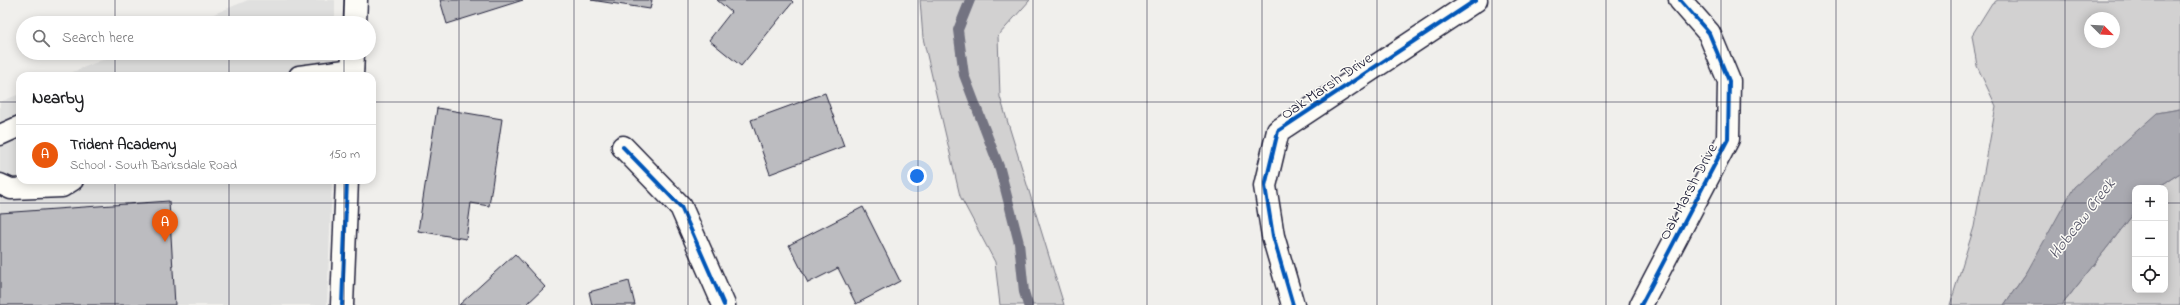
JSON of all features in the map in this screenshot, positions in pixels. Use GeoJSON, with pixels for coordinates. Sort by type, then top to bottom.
{"type":"FeatureCollection","features":[{"type":"Feature","properties":{"kind":"street"},"geometry":{"type":"LineString","coordinates":[[355,16],[356,0]]}},
{"type":"Feature","properties":{"kind":"street","name":"Oak Marsh Drive"},"geometry":{"type":"LineString","coordinates":[[1293,305],[1273,236],[1265,186],[1278,131],[1476,0]]}},
{"type":"Feature","properties":{"kind":"street","name":"Oak Marsh Drive"},"geometry":{"type":"LineString","coordinates":[[1641,305],[1728,139],[1729,81],[1709,34],[1680,0]]}},
{"type":"Feature","properties":{"kind":"street"},"geometry":{"type":"LineString","coordinates":[[623,147],[681,207],[724,305]]}},
{"type":"Feature","properties":{"kind":"street"},"geometry":{"type":"LineString","coordinates":[[342,305],[348,184]]}},
{"type":"Feature","properties":{"kind":"lane"},"geometry":{"type":"LineString","coordinates":[[321,72],[353,66]]}},
{"type":"Feature","properties":{"kind":"lane"},"geometry":{"type":"LineString","coordinates":[[0,135],[16,128]]}},
{"type":"Feature","properties":{"kind":"lane"},"geometry":{"type":"LineString","coordinates":[[0,184],[12,189],[62,187],[67,184]]}},
{"type":"Feature","properties":{"kind":"shaded area"},"geometry":{"type":"Polygon","coordinates":[[[248,0],[335,0],[335,16],[209,16],[248,0]]]}},
{"type":"Feature","properties":{"kind":"shaded area"},"geometry":{"type":"Polygon","coordinates":[[[920,0],[1030,0],[998,36],[1000,97],[1064,305],[1000,305],[995,262],[960,196],[923,38],[920,0]]]}},
{"type":"Feature","properties":{"kind":"shaded area"},"geometry":{"type":"Polygon","coordinates":[[[1998,0],[2180,0],[2180,109],[2157,113],[2027,272],[2004,305],[1950,305],[1974,227],[1996,106],[1977,66],[1972,35],[1992,3],[1998,0]]]}},
{"type":"Feature","properties":{"kind":"shaded area"},"geometry":{"type":"Polygon","coordinates":[[[102,60],[335,60],[336,72],[73,72],[102,60]]]}},
{"type":"Feature","properties":{"kind":"shaded area"},"geometry":{"type":"Polygon","coordinates":[[[16,96],[16,184],[332,184],[327,305],[0,305],[0,102],[16,96]]]}},
{"type":"Feature","properties":{"kind":"shaded area"},"geometry":{"type":"Polygon","coordinates":[[[2180,173],[2180,305],[2062,305],[2132,216],[2132,293],[2168,293],[2168,185],[2162,185],[2180,173]]]}},
{"type":"Feature","properties":{"kind":"water","name":"Hobcaw Creek"},"geometry":{"type":"Polygon","coordinates":[[[2180,109],[2180,173],[2162,185],[2132,185],[2132,216],[2062,305],[2004,305],[2027,272],[2074,187],[2157,113],[2180,109]]]}},
{"type":"Feature","properties":{"kind":"building"},"geometry":{"type":"Polygon","coordinates":[[[440,0],[523,0],[447,24],[440,0]]]}},
{"type":"Feature","properties":{"kind":"building"},"geometry":{"type":"Polygon","coordinates":[[[591,0],[652,0],[650,9],[591,0]]]}},
{"type":"Feature","properties":{"kind":"building"},"geometry":{"type":"Polygon","coordinates":[[[717,0],[791,0],[793,2],[741,66],[709,40],[731,12],[717,0]]]}},
{"type":"Feature","properties":{"kind":"building"},"geometry":{"type":"Polygon","coordinates":[[[825,93],[844,146],[770,174],[751,120],[825,93]]]}},
{"type":"Feature","properties":{"kind":"building"},"geometry":{"type":"Polygon","coordinates":[[[437,108],[502,119],[489,206],[471,203],[466,239],[418,231],[437,108]]]}},
{"type":"Feature","properties":{"kind":"building"},"geometry":{"type":"Polygon","coordinates":[[[169,201],[175,305],[0,305],[0,213],[169,201]]]}},
{"type":"Feature","properties":{"kind":"building"},"geometry":{"type":"Polygon","coordinates":[[[863,207],[900,281],[856,304],[838,268],[808,283],[789,245],[863,207]]]}},
{"type":"Feature","properties":{"kind":"building"},"geometry":{"type":"Polygon","coordinates":[[[515,254],[545,287],[526,305],[459,305],[515,254]]]}},
{"type":"Feature","properties":{"kind":"building"},"geometry":{"type":"Polygon","coordinates":[[[629,281],[635,305],[592,305],[589,292],[629,281]]]}},
{"type":"Feature","properties":{"kind":"waterway"},"geometry":{"type":"LineString","coordinates":[[970,0],[958,30],[964,75],[1000,169],[1019,243],[1024,292],[1028,305]]}},
{"type":"Feature","properties":{"kind":"cycle path"},"geometry":{"type":"LineString","coordinates":[[1293,305],[1273,236],[1265,186],[1278,131],[1476,0]]}},
{"type":"Feature","properties":{"kind":"cycle path"},"geometry":{"type":"LineString","coordinates":[[1641,305],[1728,139],[1729,81],[1709,33],[1680,0]]}},
{"type":"Feature","properties":{"kind":"cycle path"},"geometry":{"type":"LineString","coordinates":[[623,147],[681,207],[724,305]]}},
{"type":"Feature","properties":{"kind":"cycle path"},"geometry":{"type":"LineString","coordinates":[[342,305],[347,184]]}},
{"type":"Feature","properties":{"kind":"place","name":"Trident Academy"},"geometry":{"type":"Point","coordinates":[165,242]}}]}
